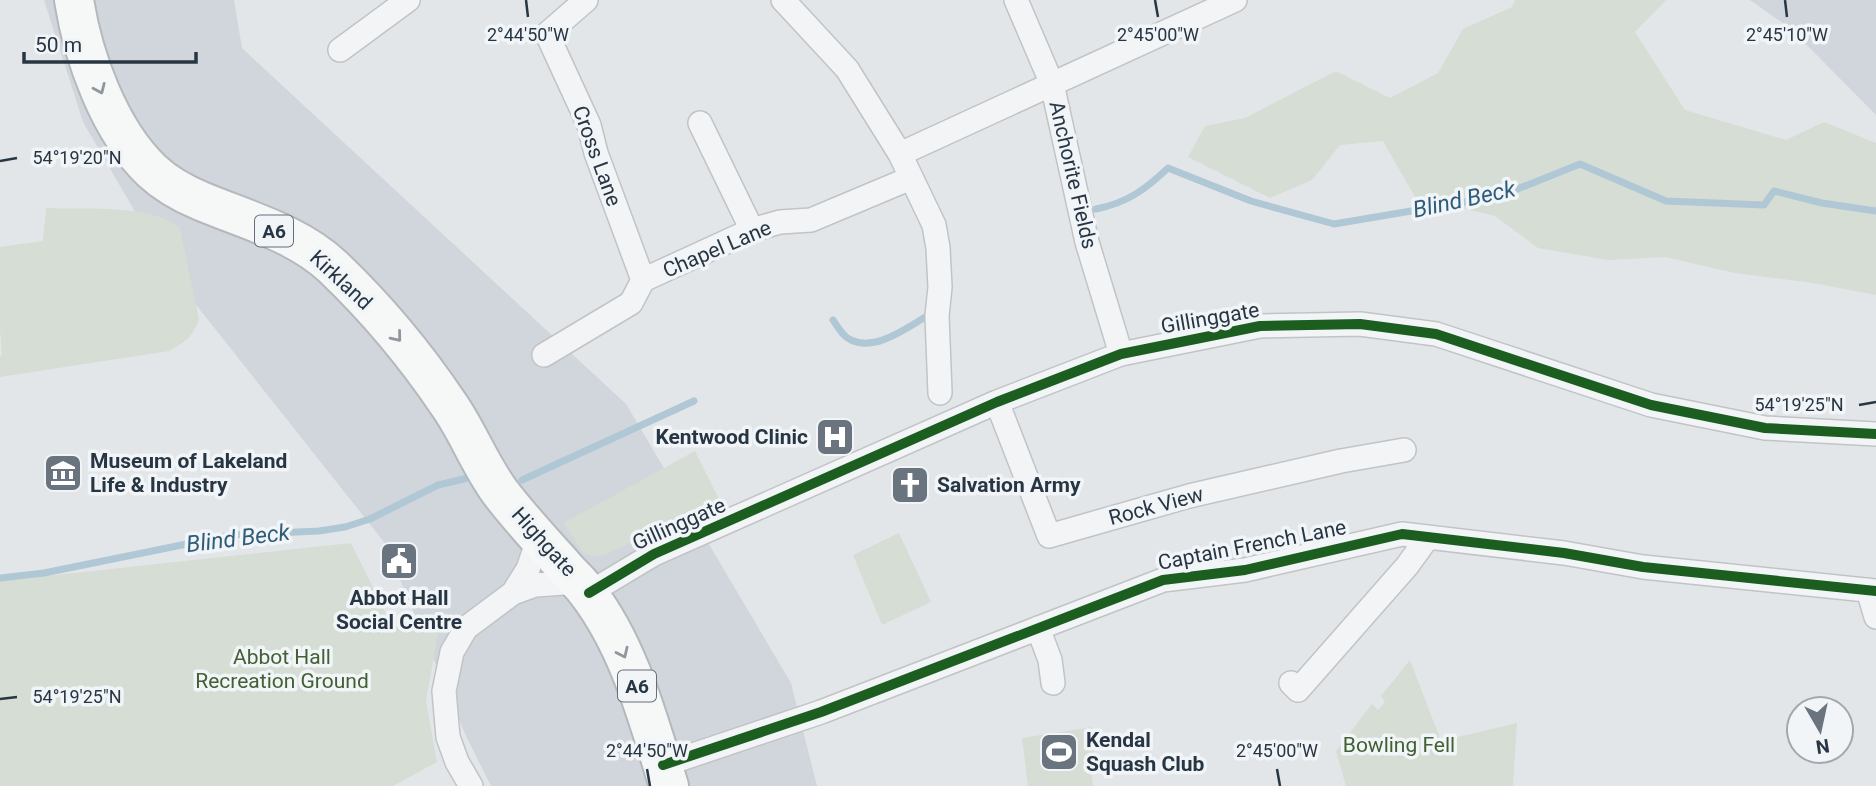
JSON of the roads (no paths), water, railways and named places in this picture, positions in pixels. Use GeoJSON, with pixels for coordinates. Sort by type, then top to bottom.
{"type":"FeatureCollection","features":[{"type":"Feature","properties":{"kind":"highway","name":"Kirkland"},"geometry":{"type":"LineString","coordinates":[[74,0],[89,64],[121,131],[135,153],[153,172],[174,188],[304,245],[332,266],[377,313],[443,397],[494,482]]}},
{"type":"Feature","properties":{"kind":"highway","name":"Highgate"},"geometry":{"type":"LineString","coordinates":[[494,482],[584,588],[612,632],[627,661],[666,776]]}},
{"type":"Feature","properties":{"kind":"street"},"geometry":{"type":"LineString","coordinates":[[340,50],[408,0]]}},
{"type":"Feature","properties":{"kind":"street","name":"Cross Lane"},"geometry":{"type":"LineString","coordinates":[[586,0],[547,34],[589,125],[596,153],[643,280]]}},
{"type":"Feature","properties":{"kind":"street"},"geometry":{"type":"LineString","coordinates":[[783,0],[847,69],[900,155],[934,225],[940,287],[937,316],[940,393]]}},
{"type":"Feature","properties":{"kind":"street","name":"Anchorite Fields"},"geometry":{"type":"LineString","coordinates":[[1016,0],[1052,84],[1087,242],[1121,354]]}},
{"type":"Feature","properties":{"kind":"street"},"geometry":{"type":"LineString","coordinates":[[900,155],[1235,0]]}},
{"type":"Feature","properties":{"kind":"street"},"geometry":{"type":"LineString","coordinates":[[700,123],[752,230]]}},
{"type":"Feature","properties":{"kind":"street","name":"Chapel Lane"},"geometry":{"type":"LineString","coordinates":[[544,355],[631,303],[643,280],[752,230],[779,222],[811,220],[911,178]]}},
{"type":"Feature","properties":{"kind":"street","name":"Gillinggate"},"geometry":{"type":"LineString","coordinates":[[584,588],[654,554],[997,402],[1121,354],[1260,326],[1360,324],[1436,334],[1651,405],[1765,428],[1876,434]]}},
{"type":"Feature","properties":{"kind":"street","name":"Rock View"},"geometry":{"type":"LineString","coordinates":[[997,402],[1049,536],[1189,496],[1340,461],[1404,450]]}},
{"type":"Feature","properties":{"kind":"street","name":"Captain French Lane"},"geometry":{"type":"LineString","coordinates":[[666,776],[821,712],[1163,580],[1244,570],[1402,534],[1564,553],[1643,567],[1872,591]]}},
{"type":"Feature","properties":{"kind":"street"},"geometry":{"type":"LineString","coordinates":[[513,593],[528,569],[539,537]]}},
{"type":"Feature","properties":{"kind":"street"},"geometry":{"type":"LineString","coordinates":[[1291,683],[1298,690],[1398,576],[1428,537]]}},
{"type":"Feature","properties":{"kind":"street"},"geometry":{"type":"LineString","coordinates":[[471,786],[457,762],[448,737],[444,691],[452,652],[466,628],[513,593],[535,585],[584,588]]}},
{"type":"Feature","properties":{"kind":"street"},"geometry":{"type":"LineString","coordinates":[[1872,591],[1876,617]]}},
{"type":"Feature","properties":{"kind":"street"},"geometry":{"type":"LineString","coordinates":[[1038,628],[1050,660],[1054,683]]}},
{"type":"Feature","properties":{"kind":"waterway","name":"Blind Beck"},"geometry":{"type":"LineString","coordinates":[[1096,209],[1135,194],[1168,168],[1251,201],[1334,224],[1500,196],[1580,164],[1666,201],[1764,205],[1774,191],[1822,203],[1876,211]]}},
{"type":"Feature","properties":{"kind":"waterway","name":"Blind Beck"},"geometry":{"type":"LineString","coordinates":[[833,320],[848,339],[871,343],[881,341],[929,315]]}},
{"type":"Feature","properties":{"kind":"waterway","name":"Blind Beck"},"geometry":{"type":"LineString","coordinates":[[522,480],[694,401]]}},
{"type":"Feature","properties":{"kind":"waterway","name":"Blind Beck"},"geometry":{"type":"LineString","coordinates":[[0,578],[44,573],[231,535],[319,531],[345,527],[370,519],[438,485],[468,478]]}},
{"type":"Feature","properties":{"kind":"place","name":"Kentwood Clinic"},"geometry":{"type":"Point","coordinates":[835,437]}},
{"type":"Feature","properties":{"kind":"place","name":"Museum of Lakeland Life & Industry"},"geometry":{"type":"Point","coordinates":[63,473]}},
{"type":"Feature","properties":{"kind":"place","name":"Salvation Army"},"geometry":{"type":"Point","coordinates":[910,485]}},
{"type":"Feature","properties":{"kind":"place","name":"Abbot Hall Social Centre"},"geometry":{"type":"Point","coordinates":[399,561]}},
{"type":"Feature","properties":{"kind":"place","name":"Kendal Squash Club"},"geometry":{"type":"Point","coordinates":[1059,752]}},
{"type":"Feature","properties":{"kind":"park label","name":"Abbot Hall Recreation Ground"},"geometry":{"type":"Point","coordinates":[282,669]}},
{"type":"Feature","properties":{"kind":"park label","name":"Bowling Fell"},"geometry":{"type":"Point","coordinates":[1399,745]}}]}
